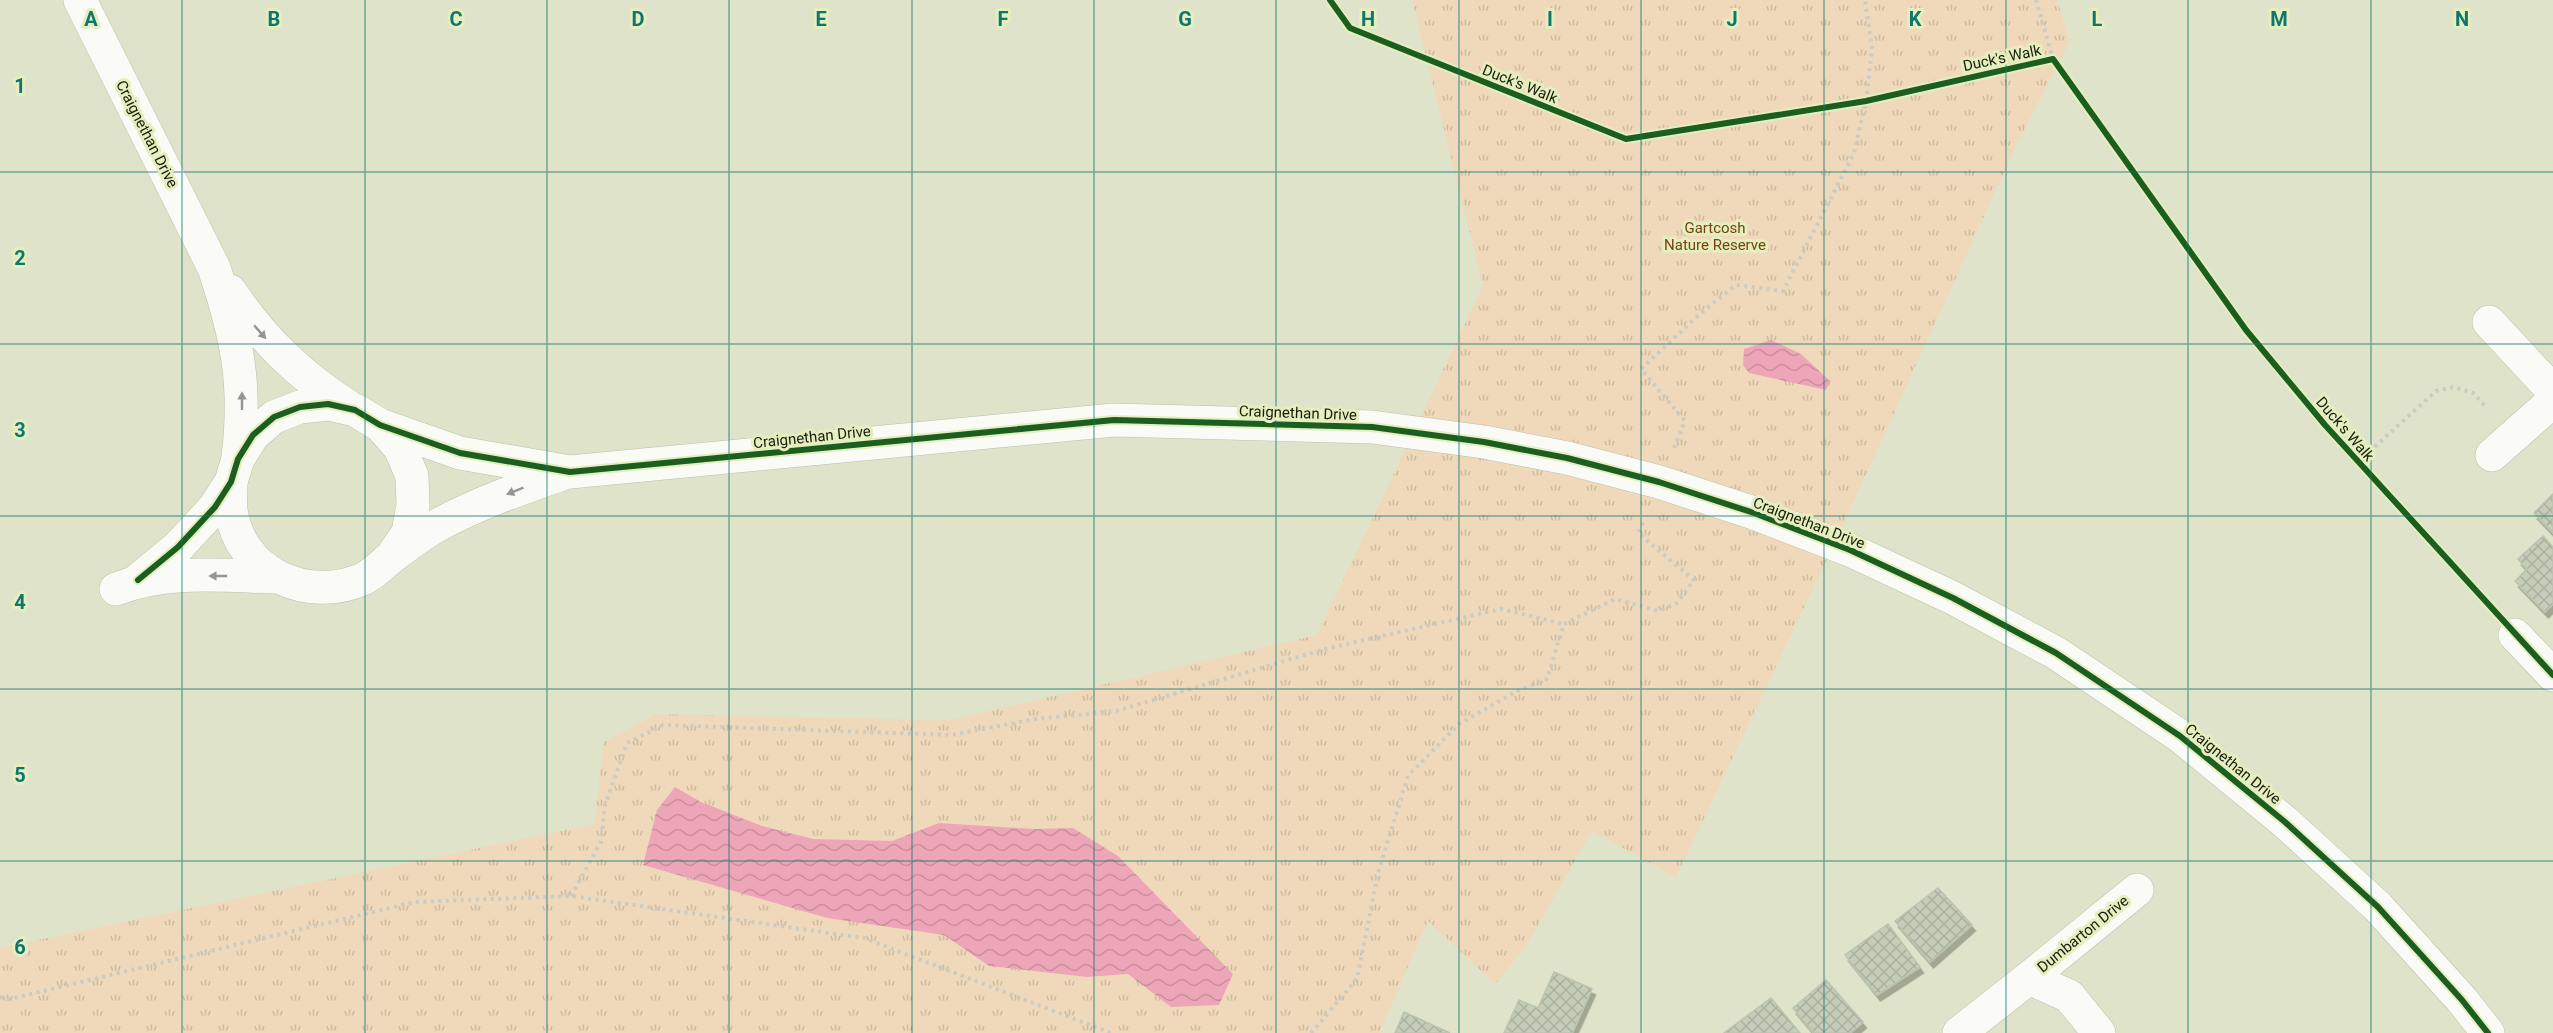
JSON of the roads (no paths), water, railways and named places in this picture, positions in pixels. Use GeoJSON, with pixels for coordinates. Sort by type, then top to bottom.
{"type":"FeatureCollection","features":[{"type":"Feature","properties":{"kind":"street","name":"Craignethan Drive"},"geometry":{"type":"LineString","coordinates":[[80,0],[213,268],[225,301],[240,363],[243,404],[234,470]]}},
{"type":"Feature","properties":{"kind":"street","name":"Craignethan Drive"},"geometry":{"type":"LineString","coordinates":[[213,268],[255,326],[288,362],[322,390],[368,418]]}},
{"type":"Feature","properties":{"kind":"street"},"geometry":{"type":"LineString","coordinates":[[2489,322],[2553,391]]}},
{"type":"Feature","properties":{"kind":"street"},"geometry":{"type":"LineString","coordinates":[[2503,445],[2553,400]]}},
{"type":"Feature","properties":{"kind":"street"},"geometry":{"type":"LineString","coordinates":[[328,404],[460,453],[570,472],[463,513],[416,538],[366,578],[337,588],[306,587],[277,577],[197,576],[127,584],[196,529],[215,507],[253,435],[274,417],[300,407],[328,404]]}},
{"type":"Feature","properties":{"kind":"street"},"geometry":{"type":"LineString","coordinates":[[368,418],[400,448],[412,476],[413,505],[408,533],[390,559]]}},
{"type":"Feature","properties":{"kind":"street","name":"Craignethan Drive"},"geometry":{"type":"LineString","coordinates":[[570,472],[1114,420],[1372,427],[1484,442],[1567,458],[1659,483],[1754,513],[1850,550],[1953,597],[2056,654],[2161,723],[2285,822],[2378,907],[2462,1000],[2488,1033]]}},
{"type":"Feature","properties":{"kind":"street"},"geometry":{"type":"LineString","coordinates":[[234,470],[231,510],[239,537],[255,560],[277,577]]}},
{"type":"Feature","properties":{"kind":"street"},"geometry":{"type":"LineString","coordinates":[[2515,635],[2553,675]]}},
{"type":"Feature","properties":{"kind":"street","name":"Dumbarton Drive"},"geometry":{"type":"LineString","coordinates":[[1959,1033],[2137,890]]}},
{"type":"Feature","properties":{"kind":"street","name":"Dumbarton Drive"},"geometry":{"type":"LineString","coordinates":[[2029,978],[2069,996],[2099,1033]]}},
{"type":"Feature","properties":{"kind":"water"},"geometry":{"type":"Polygon","coordinates":[[[1771,340],[1801,354],[1830,381],[1826,390],[1749,373],[1743,365],[1744,349],[1771,340]]]}},
{"type":"Feature","properties":{"kind":"water"},"geometry":{"type":"Polygon","coordinates":[[[675,787],[701,802],[762,826],[813,839],[892,841],[939,823],[1034,829],[1073,828],[1118,856],[1233,974],[1219,1005],[1171,1007],[1128,974],[1087,977],[989,966],[944,935],[827,918],[643,865],[657,810],[675,787]]]}},
{"type":"Feature","properties":{"kind":"park label","name":"Gartcosh Nature Reserve"},"geometry":{"type":"Point","coordinates":[1715,236]}}]}
